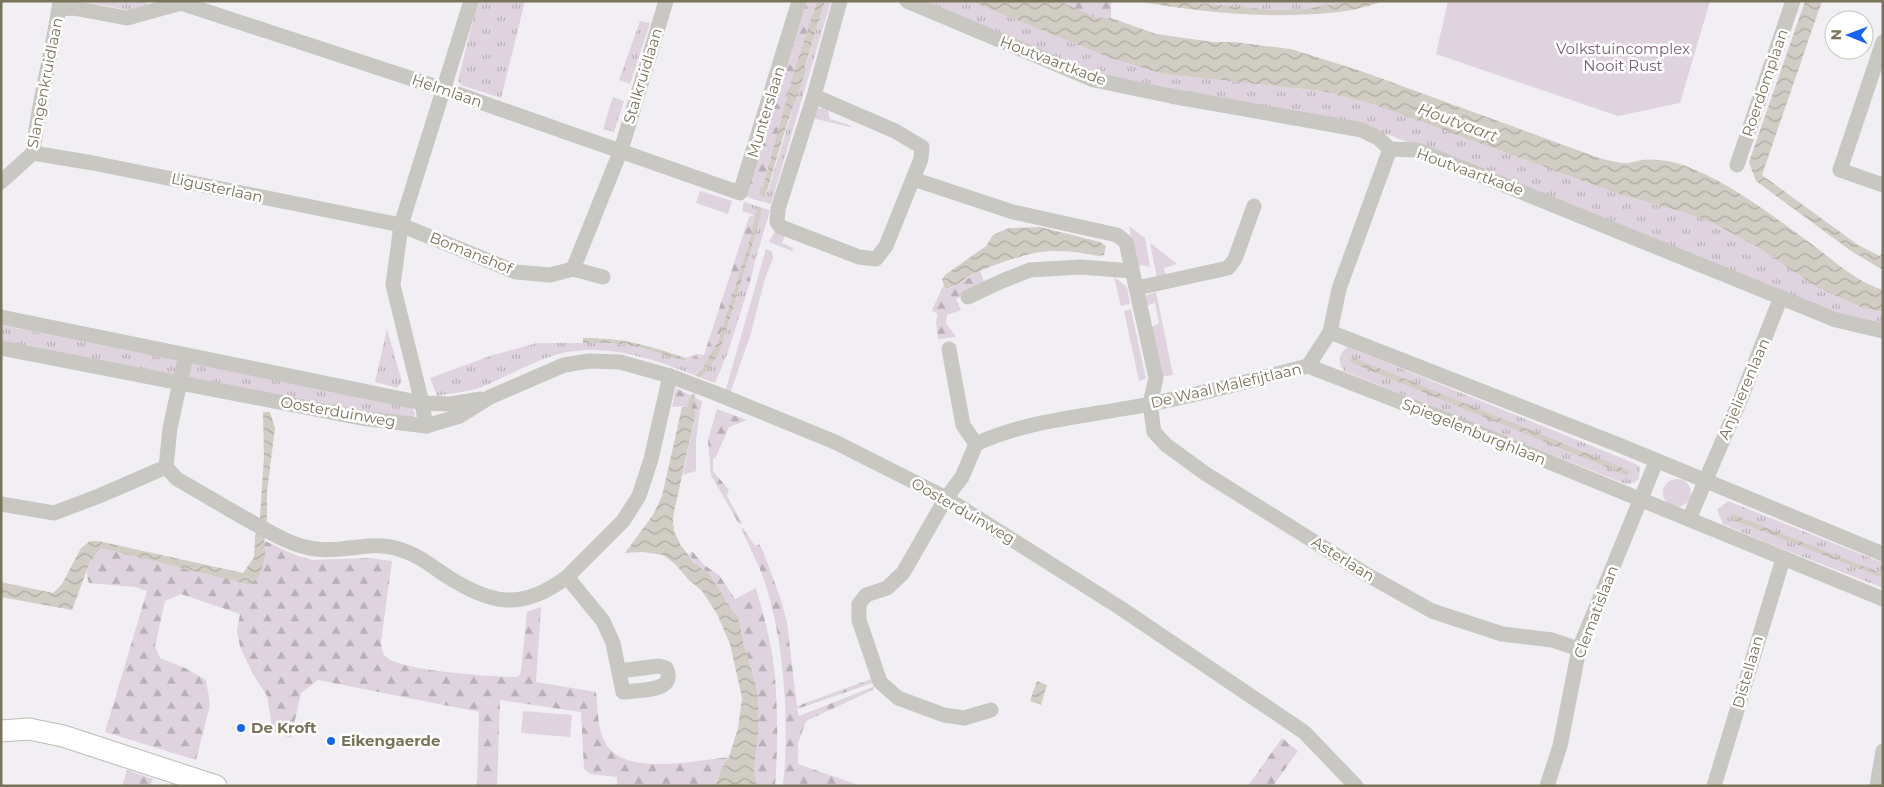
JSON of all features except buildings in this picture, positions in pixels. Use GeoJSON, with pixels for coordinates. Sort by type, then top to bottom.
{"type":"FeatureCollection","features":[{"type":"Feature","properties":{"kind":"street"},"geometry":{"type":"LineString","coordinates":[[426,426],[393,285],[401,225],[470,1]]}},
{"type":"Feature","properties":{"kind":"street","name":"Stalkruidlaan"},"geometry":{"type":"LineString","coordinates":[[620,150],[666,1]]}},
{"type":"Feature","properties":{"kind":"street","name":"Munterslaan"},"geometry":{"type":"LineString","coordinates":[[712,184],[740,194],[800,1]]}},
{"type":"Feature","properties":{"kind":"street"},"geometry":{"type":"LineString","coordinates":[[814,96],[895,131],[922,147],[921,159],[886,246],[876,259],[859,257],[781,227],[777,222],[778,209],[814,96],[840,1]]}},
{"type":"Feature","properties":{"kind":"street","name":"Houtvaartkade"},"geometry":{"type":"LineString","coordinates":[[907,1],[1094,80],[1170,96],[1362,130],[1378,138],[1390,149],[1418,150],[1836,320],[1883,332]]}},
{"type":"Feature","properties":{"kind":"street","name":"Roerdomplaan"},"geometry":{"type":"LineString","coordinates":[[1737,165],[1793,1]]}},
{"type":"Feature","properties":{"kind":"street","name":"Helmlaan"},"geometry":{"type":"LineString","coordinates":[[59,5],[127,18],[178,2],[443,89],[712,184]]}},
{"type":"Feature","properties":{"kind":"street","name":"Slangenkruidlaan"},"geometry":{"type":"LineString","coordinates":[[1,182],[33,153],[59,5]]}},
{"type":"Feature","properties":{"kind":"street"},"geometry":{"type":"LineString","coordinates":[[1883,42],[1840,170],[1883,185]]}},
{"type":"Feature","properties":{"kind":"street","name":"De Waal Malefijtlaan"},"geometry":{"type":"LineString","coordinates":[[976,444],[999,434],[1040,423],[1150,404],[1308,366],[1330,332],[1339,289],[1390,149]]}},
{"type":"Feature","properties":{"kind":"street"},"geometry":{"type":"LineString","coordinates":[[573,269],[620,150]]}},
{"type":"Feature","properties":{"kind":"street","name":"Ligusterlaan"},"geometry":{"type":"LineString","coordinates":[[33,153],[93,162],[401,225]]}},
{"type":"Feature","properties":{"kind":"street"},"geometry":{"type":"LineString","coordinates":[[913,179],[1013,212],[1117,234],[1126,242],[1156,378],[1150,404]]}},
{"type":"Feature","properties":{"kind":"street"},"geometry":{"type":"LineString","coordinates":[[1137,288],[1228,268],[1235,259],[1254,206]]}},
{"type":"Feature","properties":{"kind":"street","name":"Bomanshof"},"geometry":{"type":"LineString","coordinates":[[401,225],[516,272],[550,275],[573,269],[604,277]]}},
{"type":"Feature","properties":{"kind":"street"},"geometry":{"type":"LineString","coordinates":[[968,297],[1030,270],[1081,267],[1132,271]]}},
{"type":"Feature","properties":{"kind":"street","name":"Anjelierenlaan"},"geometry":{"type":"LineString","coordinates":[[1689,519],[1741,398],[1781,297]]}},
{"type":"Feature","properties":{"kind":"street","name":"Oosterduinweg"},"geometry":{"type":"LineString","coordinates":[[1,317],[422,403],[450,404],[490,397]]}},
{"type":"Feature","properties":{"kind":"street"},"geometry":{"type":"LineString","coordinates":[[1330,332],[1619,445],[1656,462],[1883,554]]}},
{"type":"Feature","properties":{"kind":"street","name":"Oosterduinweg"},"geometry":{"type":"LineString","coordinates":[[1,348],[361,418],[426,426],[460,416],[490,397],[564,365],[590,361],[620,362],[670,376],[835,442],[946,498],[1119,608],[1304,732],[1356,786]]}},
{"type":"Feature","properties":{"kind":"street"},"geometry":{"type":"LineString","coordinates":[[949,349],[963,425],[976,444],[962,476],[946,498],[903,573],[887,588],[866,595],[860,604],[859,620],[880,682],[898,698],[944,715],[964,718],[991,710]]}},
{"type":"Feature","properties":{"kind":"street"},"geometry":{"type":"LineString","coordinates":[[186,355],[170,428],[166,467],[177,479],[291,544],[334,551],[394,547],[418,556],[480,594],[500,600],[516,601],[532,598],[552,588],[567,577],[622,521],[639,496],[651,459],[670,376]]}},
{"type":"Feature","properties":{"kind":"street","name":"Spiegelenburghlaan"},"geometry":{"type":"LineString","coordinates":[[1308,366],[1689,519]]}},
{"type":"Feature","properties":{"kind":"street","name":"Asterlaan"},"geometry":{"type":"LineString","coordinates":[[1150,404],[1154,432],[1166,445],[1206,474],[1366,574],[1432,612],[1502,634],[1552,640],[1579,649]]}},
{"type":"Feature","properties":{"kind":"street","name":"Clematislaan"},"geometry":{"type":"LineString","coordinates":[[1547,786],[1560,746],[1579,649],[1656,462]]}},
{"type":"Feature","properties":{"kind":"street"},"geometry":{"type":"LineString","coordinates":[[1,504],[54,513],[166,467]]}},
{"type":"Feature","properties":{"kind":"street"},"geometry":{"type":"LineString","coordinates":[[1689,519],[1782,559],[1883,599]]}},
{"type":"Feature","properties":{"kind":"street","name":"Distellaan"},"geometry":{"type":"LineString","coordinates":[[1714,786],[1782,559]]}},
{"type":"Feature","properties":{"kind":"street"},"geometry":{"type":"LineString","coordinates":[[567,577],[602,621],[613,643],[619,671]]}},
{"type":"Feature","properties":{"kind":"street"},"geometry":{"type":"LineString","coordinates":[[1,732],[29,730],[63,736],[216,786]]}},
{"type":"Feature","properties":{"kind":"street"},"geometry":{"type":"LineString","coordinates":[[1877,786],[1883,751]]}},
{"type":"Feature","properties":{"kind":"green space"},"geometry":{"type":"Polygon","coordinates":[[[77,1],[140,1],[148,3],[147,5],[128,10],[77,1]]]}},
{"type":"Feature","properties":{"kind":"green space"},"geometry":{"type":"Polygon","coordinates":[[[478,1],[525,1],[501,98],[461,85],[458,80],[478,1]]]}},
{"type":"Feature","properties":{"kind":"green space"},"geometry":{"type":"Polygon","coordinates":[[[807,1],[817,1],[795,69],[762,190],[756,200],[744,196],[759,140],[807,1]]]}},
{"type":"Feature","properties":{"kind":"green space"},"geometry":{"type":"Polygon","coordinates":[[[825,1],[831,1],[771,204],[756,200],[762,190],[768,191],[825,1]]]}},
{"type":"Feature","properties":{"kind":"green space"},"geometry":{"type":"Polygon","coordinates":[[[926,1],[970,1],[1110,58],[1163,74],[1322,91],[1375,105],[1621,195],[1713,223],[1761,249],[1816,287],[1863,308],[1883,312],[1883,327],[1828,311],[1392,136],[1352,125],[1111,84],[926,1]]]}},
{"type":"Feature","properties":{"kind":"green space"},"geometry":{"type":"Polygon","coordinates":[[[1059,1],[1111,1],[1111,18],[1098,18],[1059,1]]]}},
{"type":"Feature","properties":{"kind":"green space"},"geometry":{"type":"Polygon","coordinates":[[[1149,1],[1352,1],[1304,9],[1272,10],[1149,1]]]}},
{"type":"Feature","properties":{"kind":"green space","name":"Volkstuincomplex Nooit Rust"},"geometry":{"type":"Polygon","coordinates":[[[1448,1],[1710,1],[1680,103],[1618,116],[1436,54],[1448,1]]]}},
{"type":"Feature","properties":{"kind":"green space"},"geometry":{"type":"Polygon","coordinates":[[[640,21],[650,23],[630,84],[619,80],[640,21]]]}},
{"type":"Feature","properties":{"kind":"green space"},"geometry":{"type":"Polygon","coordinates":[[[613,97],[624,101],[614,132],[603,129],[613,97]]]}},
{"type":"Feature","properties":{"kind":"green space"},"geometry":{"type":"Polygon","coordinates":[[[822,108],[828,110],[830,119],[852,126],[812,118],[814,110],[822,108]]]}},
{"type":"Feature","properties":{"kind":"green space"},"geometry":{"type":"Polygon","coordinates":[[[700,191],[732,201],[728,214],[696,203],[700,191]]]}},
{"type":"Feature","properties":{"kind":"green space"},"geometry":{"type":"Polygon","coordinates":[[[744,202],[770,210],[755,261],[747,262],[755,236],[754,215],[742,211],[744,202]]]}},
{"type":"Feature","properties":{"kind":"green space"},"geometry":{"type":"Polygon","coordinates":[[[754,215],[754,231],[718,341],[703,367],[694,374],[691,362],[697,354],[704,355],[749,217],[754,215]]]}},
{"type":"Feature","properties":{"kind":"green space"},"geometry":{"type":"Polygon","coordinates":[[[1129,226],[1145,238],[1150,267],[1141,265],[1137,270],[1129,226]]]}},
{"type":"Feature","properties":{"kind":"green space"},"geometry":{"type":"Polygon","coordinates":[[[776,229],[786,233],[782,243],[793,248],[792,251],[769,242],[776,229]]]}},
{"type":"Feature","properties":{"kind":"green space"},"geometry":{"type":"Polygon","coordinates":[[[1150,243],[1177,264],[1164,268],[1166,276],[1157,278],[1150,243]]]}},
{"type":"Feature","properties":{"kind":"green space"},"geometry":{"type":"Polygon","coordinates":[[[766,249],[772,251],[773,258],[764,282],[751,333],[730,394],[725,392],[766,249]]]}},
{"type":"Feature","properties":{"kind":"green space"},"geometry":{"type":"Polygon","coordinates":[[[755,261],[750,282],[742,279],[747,262],[755,261]]]}},
{"type":"Feature","properties":{"kind":"green space"},"geometry":{"type":"Polygon","coordinates":[[[980,271],[984,282],[956,299],[961,310],[947,315],[946,323],[956,337],[938,339],[936,321],[938,315],[932,310],[943,286],[945,289],[951,288],[980,271]]]}},
{"type":"Feature","properties":{"kind":"green space"},"geometry":{"type":"Polygon","coordinates":[[[1114,277],[1127,287],[1130,304],[1121,306],[1114,277]]]}},
{"type":"Feature","properties":{"kind":"green space"},"geometry":{"type":"Polygon","coordinates":[[[742,279],[750,282],[728,352],[715,383],[643,357],[624,353],[586,350],[567,352],[545,358],[482,387],[465,391],[437,396],[430,378],[490,356],[537,343],[610,343],[638,347],[685,361],[686,358],[697,354],[691,362],[695,374],[703,367],[709,369],[720,351],[742,279]]]}},
{"type":"Feature","properties":{"kind":"green space"},"geometry":{"type":"Polygon","coordinates":[[[1156,292],[1173,375],[1159,377],[1150,328],[1159,323],[1155,303],[1145,306],[1144,296],[1156,292]]]}},
{"type":"Feature","properties":{"kind":"green space"},"geometry":{"type":"Polygon","coordinates":[[[1131,309],[1146,379],[1139,381],[1124,311],[1131,309]]]}},
{"type":"Feature","properties":{"kind":"green space"},"geometry":{"type":"Polygon","coordinates":[[[1,325],[412,408],[415,413],[414,418],[407,422],[1,342],[1,325]]]}},
{"type":"Feature","properties":{"kind":"green space"},"geometry":{"type":"Polygon","coordinates":[[[387,329],[402,382],[397,388],[375,382],[387,329]]]}},
{"type":"Feature","properties":{"kind":"green space"},"geometry":{"type":"Polygon","coordinates":[[[1348,347],[1636,464],[1640,467],[1639,478],[1632,483],[1623,483],[1344,371],[1340,364],[1340,355],[1348,347]]]}},
{"type":"Feature","properties":{"kind":"green space"},"geometry":{"type":"Polygon","coordinates":[[[676,388],[702,401],[699,417],[690,406],[672,407],[676,388]]]}},
{"type":"Feature","properties":{"kind":"green space"},"geometry":{"type":"Polygon","coordinates":[[[717,409],[747,420],[729,427],[716,457],[713,459],[713,471],[729,490],[727,496],[742,523],[739,524],[711,475],[708,440],[717,409]]]}},
{"type":"Feature","properties":{"kind":"green space"},"geometry":{"type":"Polygon","coordinates":[[[696,412],[699,417],[696,440],[696,471],[683,475],[696,412]]]}},
{"type":"Feature","properties":{"kind":"green space"},"geometry":{"type":"Polygon","coordinates":[[[1677,479],[1687,483],[1691,493],[1687,503],[1677,507],[1667,503],[1663,493],[1667,483],[1677,479]]]}},
{"type":"Feature","properties":{"kind":"green space"},"geometry":{"type":"Polygon","coordinates":[[[1728,501],[1883,563],[1883,588],[1723,524],[1717,510],[1728,501]]]}},
{"type":"Feature","properties":{"kind":"green space"},"geometry":{"type":"Polygon","coordinates":[[[743,528],[755,546],[759,544],[763,551],[781,600],[787,623],[797,706],[871,679],[873,683],[797,709],[799,716],[875,686],[873,690],[806,721],[798,743],[798,764],[861,786],[783,786],[786,733],[783,675],[779,646],[767,591],[759,567],[741,529],[743,528]]]}},
{"type":"Feature","properties":{"kind":"green space"},"geometry":{"type":"Polygon","coordinates":[[[265,541],[295,555],[312,560],[370,558],[392,561],[381,642],[386,657],[409,666],[448,672],[517,677],[521,671],[527,612],[541,607],[536,682],[596,692],[598,719],[603,738],[615,754],[629,760],[663,764],[729,757],[720,771],[716,786],[617,786],[617,777],[590,774],[584,769],[581,712],[500,700],[497,786],[477,786],[479,712],[318,680],[301,693],[291,738],[273,732],[267,696],[253,674],[240,647],[237,630],[240,614],[181,594],[165,601],[155,646],[160,658],[185,668],[206,680],[210,705],[196,760],[105,732],[147,591],[135,587],[89,583],[87,578],[88,569],[101,548],[250,585],[266,552],[265,541]]]}},
{"type":"Feature","properties":{"kind":"green space"},"geometry":{"type":"Polygon","coordinates":[[[692,551],[704,565],[719,575],[735,599],[756,588],[769,637],[774,667],[777,726],[775,786],[757,786],[754,772],[756,752],[755,682],[743,641],[740,623],[709,573],[695,564],[689,554],[692,551]]]}},
{"type":"Feature","properties":{"kind":"green space"},"geometry":{"type":"Polygon","coordinates":[[[523,711],[572,715],[570,737],[521,733],[523,711]]]}},
{"type":"Feature","properties":{"kind":"green space"},"geometry":{"type":"Polygon","coordinates":[[[1282,738],[1298,751],[1273,786],[1248,786],[1282,738]]]}},
{"type":"Feature","properties":{"kind":"green space"},"geometry":{"type":"Polygon","coordinates":[[[127,770],[153,779],[150,786],[122,786],[127,770]]]}},
{"type":"Feature","properties":{"kind":"water"},"geometry":{"type":"Polygon","coordinates":[[[817,1],[825,1],[805,66],[805,73],[785,130],[767,191],[762,190],[795,68],[817,1]]]}},
{"type":"Feature","properties":{"kind":"water","name":"Houtvaart"},"geometry":{"type":"Polygon","coordinates":[[[970,1],[1059,1],[1098,18],[1111,18],[1156,34],[1213,42],[1234,42],[1291,49],[1361,71],[1599,158],[1623,163],[1654,160],[1681,164],[1707,175],[1737,192],[1780,221],[1852,275],[1883,290],[1883,312],[1863,308],[1816,287],[1761,249],[1713,223],[1621,195],[1375,105],[1322,91],[1163,74],[1110,58],[970,1]]]}},
{"type":"Feature","properties":{"kind":"water"},"geometry":{"type":"Polygon","coordinates":[[[1134,1],[1176,1],[1272,10],[1304,9],[1352,1],[1383,1],[1359,9],[1316,14],[1270,15],[1202,11],[1134,1]]]}},
{"type":"Feature","properties":{"kind":"water"},"geometry":{"type":"Polygon","coordinates":[[[1805,1],[1822,1],[1762,175],[1858,245],[1880,256],[1883,251],[1883,270],[1851,251],[1756,181],[1749,162],[1805,1]]]}},
{"type":"Feature","properties":{"kind":"water"},"geometry":{"type":"Polygon","coordinates":[[[1040,227],[1100,242],[1106,246],[1104,255],[1096,256],[1058,251],[1035,253],[987,268],[945,289],[942,280],[945,275],[986,246],[993,235],[1009,228],[1040,227]]]}},
{"type":"Feature","properties":{"kind":"water"},"geometry":{"type":"Polygon","coordinates":[[[754,231],[755,236],[720,351],[709,369],[703,367],[718,341],[754,231]]]}},
{"type":"Feature","properties":{"kind":"water"},"geometry":{"type":"Polygon","coordinates":[[[583,338],[610,339],[636,343],[686,358],[685,361],[638,347],[610,343],[583,343],[583,338]]]}},
{"type":"Feature","properties":{"kind":"water"},"geometry":{"type":"Polygon","coordinates":[[[1354,358],[1628,470],[1629,473],[1626,475],[1352,363],[1350,359],[1354,358]]]}},
{"type":"Feature","properties":{"kind":"water"},"geometry":{"type":"Polygon","coordinates":[[[690,406],[696,412],[674,512],[674,531],[680,544],[695,564],[709,573],[740,623],[758,698],[758,731],[754,772],[757,786],[716,786],[720,771],[729,757],[738,728],[742,698],[730,644],[717,614],[702,591],[675,564],[663,555],[643,552],[625,553],[653,515],[662,496],[682,407],[690,406]]]}},
{"type":"Feature","properties":{"kind":"water"},"geometry":{"type":"Polygon","coordinates":[[[263,412],[270,412],[275,428],[267,492],[267,522],[264,544],[266,552],[260,575],[250,585],[101,548],[90,562],[72,610],[1,597],[1,582],[53,593],[62,584],[81,548],[90,541],[98,541],[243,573],[254,557],[255,536],[260,517],[264,457],[263,412]]]}},
{"type":"Feature","properties":{"kind":"water"},"geometry":{"type":"Polygon","coordinates":[[[1732,514],[1883,574],[1883,578],[1731,519],[1732,514]]]}},
{"type":"Feature","properties":{"kind":"water"},"geometry":{"type":"Polygon","coordinates":[[[1037,681],[1047,685],[1041,705],[1030,701],[1037,681]]]}},
{"type":"Feature","properties":{"kind":"waterway"},"geometry":{"type":"LineString","coordinates":[[762,190],[763,195]]}},
{"type":"Feature","properties":{"kind":"waterway"},"geometry":{"type":"LineString","coordinates":[[754,231],[759,210]]}},
{"type":"Feature","properties":{"kind":"waterway"},"geometry":{"type":"LineString","coordinates":[[699,375],[706,368]]}},
{"type":"Feature","properties":{"kind":"waterway"},"geometry":{"type":"LineString","coordinates":[[690,406],[693,396]]}},
{"type":"Feature","properties":{"kind":"place","name":"De Kroft"},"geometry":{"type":"Point","coordinates":[241,728]}},
{"type":"Feature","properties":{"kind":"place","name":"Eikengaerde"},"geometry":{"type":"Point","coordinates":[331,741]}}]}
